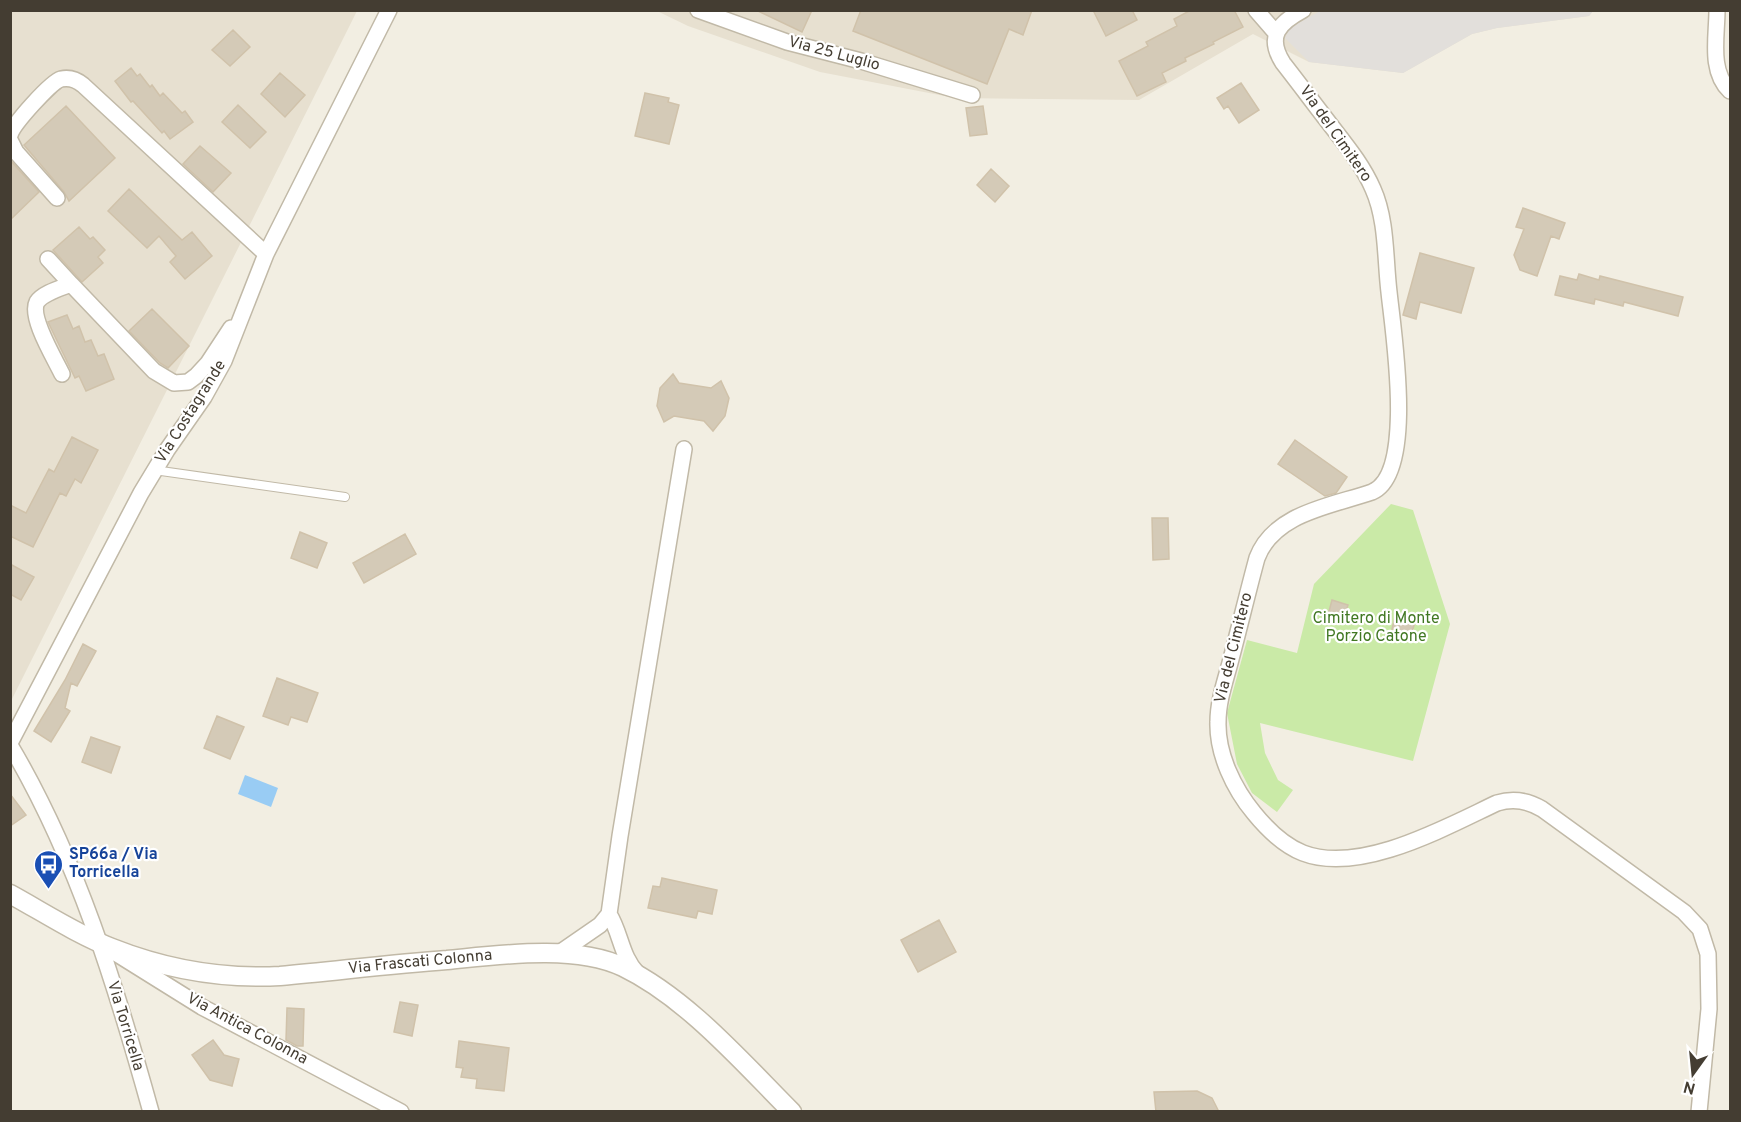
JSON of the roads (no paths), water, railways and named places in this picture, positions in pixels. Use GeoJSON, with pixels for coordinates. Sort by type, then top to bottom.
{"type":"FeatureCollection","features":[{"type":"Feature","properties":{"kind":"street","name":"Via Costagrande"},"geometry":{"type":"LineString","coordinates":[[97,940],[49,818],[10,744],[154,470],[213,381],[229,351],[266,254],[389,10]]}},
{"type":"Feature","properties":{"kind":"street","name":"Via 25 Luglio"},"geometry":{"type":"LineString","coordinates":[[698,10],[787,42],[861,61],[972,95]]}},
{"type":"Feature","properties":{"kind":"street"},"geometry":{"type":"LineString","coordinates":[[1256,10],[1276,33],[1283,23],[1303,10]]}},
{"type":"Feature","properties":{"kind":"street"},"geometry":{"type":"LineString","coordinates":[[1717,10],[1717,70],[1721,80],[1731,91]]}},
{"type":"Feature","properties":{"kind":"street","name":"Via del Cimitero"},"geometry":{"type":"LineString","coordinates":[[1276,33],[1276,44],[1281,59],[1359,163],[1376,196],[1383,235],[1399,398],[1397,435],[1389,472],[1382,486],[1372,492],[1287,522],[1272,532],[1262,546],[1257,558],[1218,716],[1219,738],[1235,783],[1262,823],[1281,840],[1296,850],[1313,856],[1329,858],[1377,852],[1418,839],[1502,801],[1520,800],[1538,806],[1684,912],[1700,929],[1708,954],[1709,1002],[1699,1112]]}},
{"type":"Feature","properties":{"kind":"street"},"geometry":{"type":"LineString","coordinates":[[10,135],[17,122],[54,83],[63,78],[74,80],[266,254]]}},
{"type":"Feature","properties":{"kind":"street"},"geometry":{"type":"LineString","coordinates":[[10,140],[16,152],[57,198]]}},
{"type":"Feature","properties":{"kind":"street"},"geometry":{"type":"LineString","coordinates":[[48,259],[154,371],[170,382],[178,384],[192,380],[203,369],[247,303]]}},
{"type":"Feature","properties":{"kind":"street"},"geometry":{"type":"LineString","coordinates":[[62,374],[38,323],[35,311],[40,299],[71,284]]}},
{"type":"Feature","properties":{"kind":"street"},"geometry":{"type":"LineString","coordinates":[[558,954],[600,925],[609,914],[623,813],[684,449]]}},
{"type":"Feature","properties":{"kind":"street","name":"Via Frascati Colonna"},"geometry":{"type":"LineString","coordinates":[[10,894],[97,940],[134,956],[209,973],[252,977],[482,957],[558,954],[601,959],[623,967],[668,996],[700,1023],[792,1112]]}},
{"type":"Feature","properties":{"kind":"street"},"geometry":{"type":"LineString","coordinates":[[609,914],[618,929],[627,960],[642,978]]}},
{"type":"Feature","properties":{"kind":"street","name":"Via Torricella"},"geometry":{"type":"LineString","coordinates":[[97,940],[120,1004],[151,1112]]}},
{"type":"Feature","properties":{"kind":"street","name":"Via Antica Colonna"},"geometry":{"type":"LineString","coordinates":[[97,940],[202,1007],[301,1057],[400,1112]]}},
{"type":"Feature","properties":{"kind":"lane"},"geometry":{"type":"LineString","coordinates":[[154,470],[345,497]]}},
{"type":"Feature","properties":{"kind":"water"},"geometry":{"type":"Polygon","coordinates":[[[245,775],[278,788],[271,807],[238,794],[245,775]]]}},
{"type":"Feature","properties":{"kind":"place","name":"SP66a / Via Torricella"},"geometry":{"type":"Point","coordinates":[48,890]}},
{"type":"Feature","properties":{"kind":"park label","name":"Cimitero di Monte Porzio Catone"},"geometry":{"type":"Point","coordinates":[1376,628]}}]}
